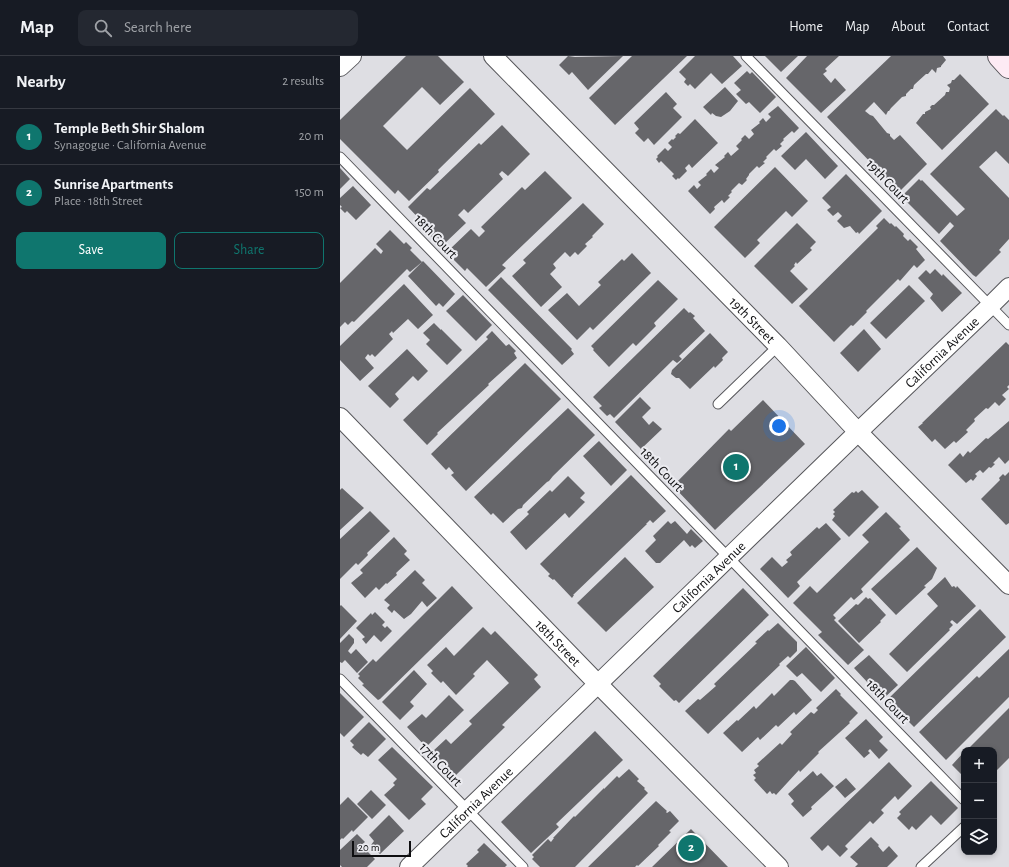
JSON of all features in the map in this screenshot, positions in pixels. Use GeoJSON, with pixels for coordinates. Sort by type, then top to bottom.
{"type":"FeatureCollection","features":[{"type":"Feature","properties":{"kind":"street"},"geometry":{"type":"LineString","coordinates":[[340,67],[352,56]]}},
{"type":"Feature","properties":{"kind":"street","name":"19th Street"},"geometry":{"type":"LineString","coordinates":[[493,56],[778,346],[858,432],[1009,585]]}},
{"type":"Feature","properties":{"kind":"street"},"geometry":{"type":"LineString","coordinates":[[999,56],[1009,66]]}},
{"type":"Feature","properties":{"kind":"street","name":"California Avenue"},"geometry":{"type":"LineString","coordinates":[[409,867],[1009,287]]}},
{"type":"Feature","properties":{"kind":"street","name":"18th Street"},"geometry":{"type":"LineString","coordinates":[[340,417],[598,684],[779,867]]}},
{"type":"Feature","properties":{"kind":"lane","name":"19th Court"},"geometry":{"type":"LineString","coordinates":[[746,56],[1009,326]]}},
{"type":"Feature","properties":{"kind":"lane","name":"18th Court"},"geometry":{"type":"LineString","coordinates":[[340,157],[961,797]]}},
{"type":"Feature","properties":{"kind":"lane"},"geometry":{"type":"LineString","coordinates":[[718,404],[778,346]]}},
{"type":"Feature","properties":{"kind":"lane","name":"17th Court"},"geometry":{"type":"LineString","coordinates":[[340,679],[523,867]]}},
{"type":"Feature","properties":{"kind":"lane"},"geometry":{"type":"LineString","coordinates":[[921,867],[961,830]]}},
{"type":"Feature","properties":{"kind":"building"},"geometry":{"type":"Polygon","coordinates":[[[406,56],[438,56],[464,82],[440,105],[422,87],[383,126],[407,150],[470,88],[495,114],[409,201],[398,190],[395,194],[340,139],[340,120],[406,56]]]}},
{"type":"Feature","properties":{"kind":"building"},"geometry":{"type":"Polygon","coordinates":[[[568,56],[623,56],[588,90],[572,72],[569,75],[559,65],[568,56]]]}},
{"type":"Feature","properties":{"kind":"building"},"geometry":{"type":"Polygon","coordinates":[[[632,56],[687,56],[615,125],[589,98],[632,56]]]}},
{"type":"Feature","properties":{"kind":"building"},"geometry":{"type":"Polygon","coordinates":[[[695,56],[733,56],[742,66],[722,84],[711,73],[695,89],[690,84],[688,86],[684,82],[686,79],[679,72],[695,56]]]}},
{"type":"Feature","properties":{"kind":"building"},"geometry":{"type":"Polygon","coordinates":[[[765,56],[798,56],[781,72],[765,56]]]}},
{"type":"Feature","properties":{"kind":"building"},"geometry":{"type":"Polygon","coordinates":[[[807,56],[839,56],[825,69],[827,71],[823,74],[831,83],[835,78],[846,90],[821,113],[786,78],[807,56]]]}},
{"type":"Feature","properties":{"kind":"building"},"geometry":{"type":"Polygon","coordinates":[[[891,56],[943,56],[946,60],[941,67],[937,68],[936,73],[932,69],[914,85],[913,89],[906,94],[906,96],[902,97],[886,115],[874,102],[865,111],[873,116],[894,140],[900,135],[927,164],[899,192],[827,117],[891,56]]]}},
{"type":"Feature","properties":{"kind":"building"},"geometry":{"type":"Polygon","coordinates":[[[747,71],[750,74],[752,72],[776,97],[760,113],[749,102],[746,104],[736,94],[741,90],[734,83],[747,71]]]}},
{"type":"Feature","properties":{"kind":"building"},"geometry":{"type":"Polygon","coordinates":[[[960,74],[989,104],[942,150],[916,123],[923,114],[925,114],[925,112],[931,109],[930,107],[932,105],[934,105],[945,95],[946,92],[949,92],[950,88],[947,85],[960,74]]]}},
{"type":"Feature","properties":{"kind":"building"},"geometry":{"type":"Polygon","coordinates":[[[725,87],[738,101],[730,111],[721,117],[712,113],[711,115],[703,107],[725,87]]]}},
{"type":"Feature","properties":{"kind":"building"},"geometry":{"type":"Polygon","coordinates":[[[666,92],[677,104],[673,108],[682,117],[654,145],[648,138],[644,142],[635,133],[639,129],[634,123],[666,92]]]}},
{"type":"Feature","properties":{"kind":"building"},"geometry":{"type":"Polygon","coordinates":[[[778,106],[799,128],[794,133],[792,131],[783,139],[784,140],[780,144],[782,146],[776,151],[774,149],[766,157],[767,158],[763,162],[765,163],[759,168],[757,166],[749,174],[746,179],[747,180],[742,185],[739,183],[731,191],[732,192],[728,196],[730,197],[724,203],[722,200],[714,207],[715,209],[710,214],[688,191],[694,185],[697,189],[701,185],[698,182],[707,175],[706,174],[711,169],[714,173],[719,168],[715,165],[725,157],[724,156],[728,152],[731,156],[739,149],[736,146],[742,140],[741,139],[745,135],[749,139],[754,134],[751,130],[760,123],[759,122],[763,118],[766,122],[771,117],[768,114],[778,106]]]}},
{"type":"Feature","properties":{"kind":"building"},"geometry":{"type":"Polygon","coordinates":[[[996,109],[1009,120],[1009,164],[996,151],[979,167],[1009,198],[1009,239],[999,250],[1001,252],[976,277],[940,241],[954,226],[950,222],[939,234],[904,199],[905,198],[903,195],[919,179],[921,181],[922,180],[957,216],[965,209],[930,174],[996,109]]]}},
{"type":"Feature","properties":{"kind":"building"},"geometry":{"type":"Polygon","coordinates":[[[695,119],[718,143],[692,168],[689,164],[685,168],[687,171],[676,180],[672,176],[674,174],[661,161],[659,163],[656,159],[665,148],[668,151],[672,147],[668,143],[676,137],[675,136],[678,133],[680,134],[695,119]]]}},
{"type":"Feature","properties":{"kind":"building"},"geometry":{"type":"Polygon","coordinates":[[[502,125],[530,154],[508,176],[502,171],[499,174],[503,179],[468,213],[464,209],[458,215],[466,223],[444,244],[437,237],[434,240],[423,228],[426,226],[408,207],[427,188],[430,190],[479,143],[481,145],[502,125]]]}},
{"type":"Feature","properties":{"kind":"building"},"geometry":{"type":"Polygon","coordinates":[[[806,132],[838,166],[825,179],[806,159],[795,170],[781,156],[806,132]]]}},
{"type":"Feature","properties":{"kind":"building"},"geometry":{"type":"Polygon","coordinates":[[[775,167],[808,201],[792,217],[786,211],[757,240],[760,243],[745,258],[714,227],[775,167]]]}},
{"type":"Feature","properties":{"kind":"building"},"geometry":{"type":"Polygon","coordinates":[[[340,168],[350,179],[340,189],[340,168]]]}},
{"type":"Feature","properties":{"kind":"building"},"geometry":{"type":"Polygon","coordinates":[[[545,171],[572,198],[502,265],[506,268],[486,287],[467,268],[465,271],[453,259],[456,257],[449,250],[471,229],[479,237],[485,231],[481,227],[522,187],[525,190],[545,171]]]}},
{"type":"Feature","properties":{"kind":"building"},"geometry":{"type":"Polygon","coordinates":[[[846,174],[882,211],[859,234],[858,232],[856,233],[850,226],[844,228],[837,221],[842,216],[838,212],[833,216],[827,210],[831,207],[822,198],[846,174]]]}},
{"type":"Feature","properties":{"kind":"building"},"geometry":{"type":"Polygon","coordinates":[[[353,186],[371,205],[356,220],[347,211],[345,213],[340,208],[342,207],[340,205],[340,198],[353,186]]]}},
{"type":"Feature","properties":{"kind":"building"},"geometry":{"type":"Polygon","coordinates":[[[583,203],[604,224],[585,244],[587,246],[578,255],[575,252],[570,257],[565,252],[553,264],[556,268],[550,274],[562,287],[541,307],[512,276],[526,263],[523,260],[583,203]]]}},
{"type":"Feature","properties":{"kind":"building"},"geometry":{"type":"Polygon","coordinates":[[[884,218],[890,224],[891,223],[895,227],[896,226],[904,234],[903,236],[908,241],[910,239],[918,247],[916,249],[925,260],[917,268],[914,265],[900,281],[898,279],[853,326],[851,325],[834,342],[799,306],[878,228],[876,226],[884,218]]]}},
{"type":"Feature","properties":{"kind":"building"},"geometry":{"type":"Polygon","coordinates":[[[797,223],[816,242],[810,248],[812,250],[797,264],[796,262],[794,265],[795,266],[790,271],[808,289],[792,304],[754,266],[797,223]]]}},
{"type":"Feature","properties":{"kind":"building"},"geometry":{"type":"Polygon","coordinates":[[[390,230],[404,244],[406,242],[412,248],[410,250],[422,262],[410,272],[407,269],[354,322],[352,321],[348,325],[345,322],[340,327],[340,283],[375,248],[381,254],[383,251],[376,244],[390,230]]]}},
{"type":"Feature","properties":{"kind":"building"},"geometry":{"type":"Polygon","coordinates":[[[632,253],[651,273],[593,330],[590,327],[577,340],[548,310],[567,293],[579,306],[601,285],[598,282],[622,259],[624,261],[632,253]]]}},
{"type":"Feature","properties":{"kind":"building"},"geometry":{"type":"Polygon","coordinates":[[[423,261],[455,294],[443,307],[439,303],[436,306],[408,276],[423,261]]]}},
{"type":"Feature","properties":{"kind":"building"},"geometry":{"type":"Polygon","coordinates":[[[935,269],[942,276],[943,274],[962,293],[942,312],[930,298],[933,294],[918,278],[926,270],[930,274],[935,269]]]}},
{"type":"Feature","properties":{"kind":"building"},"geometry":{"type":"Polygon","coordinates":[[[501,277],[572,349],[571,350],[574,354],[562,365],[488,290],[501,277]]]}},
{"type":"Feature","properties":{"kind":"building"},"geometry":{"type":"Polygon","coordinates":[[[658,280],[678,299],[654,323],[656,326],[636,346],[633,343],[609,367],[591,346],[658,280]]]}},
{"type":"Feature","properties":{"kind":"building"},"geometry":{"type":"Polygon","coordinates":[[[404,284],[433,315],[418,329],[408,319],[393,333],[392,331],[389,334],[393,339],[375,357],[372,354],[370,356],[368,354],[365,358],[374,368],[360,381],[340,360],[340,346],[404,284]]]}},
{"type":"Feature","properties":{"kind":"building"},"geometry":{"type":"Polygon","coordinates":[[[909,285],[925,301],[886,339],[870,323],[909,285]]]}},
{"type":"Feature","properties":{"kind":"building"},"geometry":{"type":"Polygon","coordinates":[[[463,295],[492,325],[476,341],[446,311],[463,295]]]}},
{"type":"Feature","properties":{"kind":"building"},"geometry":{"type":"Polygon","coordinates":[[[684,308],[695,316],[693,318],[705,331],[679,356],[682,359],[677,363],[673,360],[614,418],[610,414],[607,416],[599,408],[602,406],[593,397],[684,308]]]}},
{"type":"Feature","properties":{"kind":"building"},"geometry":{"type":"Polygon","coordinates":[[[434,323],[462,350],[447,365],[426,344],[430,340],[423,333],[434,323]]]}},
{"type":"Feature","properties":{"kind":"building"},"geometry":{"type":"Polygon","coordinates":[[[864,329],[881,349],[858,372],[840,353],[864,329]]]}},
{"type":"Feature","properties":{"kind":"building"},"geometry":{"type":"Polygon","coordinates":[[[492,331],[506,346],[509,344],[516,351],[514,353],[517,358],[437,433],[438,434],[427,445],[403,420],[488,339],[486,337],[492,331]]]}},
{"type":"Feature","properties":{"kind":"building"},"geometry":{"type":"Polygon","coordinates":[[[710,333],[728,352],[715,368],[714,366],[690,389],[679,378],[676,378],[671,374],[672,370],[710,333]]]}},
{"type":"Feature","properties":{"kind":"building"},"geometry":{"type":"Polygon","coordinates":[[[1006,342],[1009,345],[1009,385],[1007,387],[1009,389],[1002,395],[1006,399],[999,406],[995,402],[988,409],[986,408],[974,419],[975,421],[966,430],[968,432],[956,443],[954,441],[945,449],[935,439],[932,442],[918,427],[1006,342]]]}},
{"type":"Feature","properties":{"kind":"building"},"geometry":{"type":"Polygon","coordinates":[[[407,349],[428,371],[418,381],[413,376],[395,394],[399,399],[390,408],[368,386],[407,349]]]}},
{"type":"Feature","properties":{"kind":"building"},"geometry":{"type":"Polygon","coordinates":[[[525,363],[561,399],[466,491],[451,475],[454,473],[449,467],[446,470],[431,454],[525,363]]]}},
{"type":"Feature","properties":{"kind":"building"},"geometry":{"type":"Polygon","coordinates":[[[640,397],[651,408],[642,417],[649,425],[653,421],[662,429],[641,449],[615,422],[640,397]]]}},
{"type":"Feature","properties":{"kind":"building"},"geometry":{"type":"Polygon","coordinates":[[[763,400],[805,444],[715,530],[673,486],[729,429],[731,431],[763,400]]]}},
{"type":"Feature","properties":{"kind":"building"},"geometry":{"type":"Polygon","coordinates":[[[568,408],[595,435],[523,505],[522,508],[518,509],[503,523],[493,513],[491,515],[474,497],[568,408]]]}},
{"type":"Feature","properties":{"kind":"building"},"geometry":{"type":"Polygon","coordinates":[[[1009,421],[1009,460],[1005,464],[999,457],[993,463],[995,464],[991,468],[989,467],[983,473],[980,470],[975,474],[977,476],[973,481],[971,479],[966,483],[948,465],[960,453],[963,457],[968,451],[970,453],[986,438],[988,439],[1009,421]]]}},
{"type":"Feature","properties":{"kind":"building"},"geometry":{"type":"Polygon","coordinates":[[[599,441],[627,470],[611,486],[583,456],[599,441]]]}},
{"type":"Feature","properties":{"kind":"building"},"geometry":{"type":"Polygon","coordinates":[[[1009,472],[1009,523],[1006,525],[981,499],[1000,480],[999,478],[1003,474],[1005,476],[1009,472]]]}},
{"type":"Feature","properties":{"kind":"building"},"geometry":{"type":"Polygon","coordinates":[[[631,475],[666,511],[653,523],[650,520],[573,595],[572,598],[554,579],[553,580],[548,576],[550,574],[540,564],[631,475]]]}},
{"type":"Feature","properties":{"kind":"building"},"geometry":{"type":"Polygon","coordinates":[[[568,476],[585,493],[580,498],[585,502],[569,518],[565,513],[526,550],[510,532],[529,514],[527,512],[550,490],[552,492],[568,476]]]}},
{"type":"Feature","properties":{"kind":"building"},"geometry":{"type":"Polygon","coordinates":[[[342,488],[364,508],[340,530],[340,490],[342,488]]]}},
{"type":"Feature","properties":{"kind":"building"},"geometry":{"type":"Polygon","coordinates":[[[862,490],[879,507],[849,537],[832,520],[835,516],[833,514],[835,512],[833,510],[852,492],[854,493],[856,491],[858,493],[862,490]]]}},
{"type":"Feature","properties":{"kind":"building"},"geometry":{"type":"Polygon","coordinates":[[[370,511],[390,531],[367,553],[368,555],[358,565],[356,563],[340,579],[340,539],[370,511]]]}},
{"type":"Feature","properties":{"kind":"building"},"geometry":{"type":"Polygon","coordinates":[[[886,512],[901,527],[899,528],[910,540],[861,589],[863,592],[854,600],[851,597],[833,615],[836,618],[834,620],[864,650],[848,665],[818,635],[822,632],[793,603],[810,586],[817,593],[869,542],[862,535],[886,512]]]}},
{"type":"Feature","properties":{"kind":"building"},"geometry":{"type":"Polygon","coordinates":[[[668,521],[671,524],[675,521],[687,534],[691,529],[703,541],[695,548],[692,545],[690,547],[684,540],[660,563],[656,563],[645,551],[656,540],[653,536],[668,521]]]}},
{"type":"Feature","properties":{"kind":"building"},"geometry":{"type":"Polygon","coordinates":[[[826,523],[841,539],[797,582],[800,586],[788,598],[760,569],[772,557],[782,567],[788,562],[786,560],[792,555],[790,552],[817,527],[819,529],[826,523]]]}},
{"type":"Feature","properties":{"kind":"building"},"geometry":{"type":"Polygon","coordinates":[[[394,537],[407,551],[404,554],[410,560],[387,584],[386,583],[379,590],[376,587],[365,598],[351,583],[363,573],[360,570],[394,537]]]}},
{"type":"Feature","properties":{"kind":"building"},"geometry":{"type":"Polygon","coordinates":[[[917,547],[937,568],[932,579],[924,586],[926,587],[896,615],[871,589],[917,547]]]}},
{"type":"Feature","properties":{"kind":"building"},"geometry":{"type":"Polygon","coordinates":[[[625,557],[654,587],[606,632],[577,603],[625,557]]]}},
{"type":"Feature","properties":{"kind":"building"},"geometry":{"type":"Polygon","coordinates":[[[415,570],[425,580],[422,583],[437,598],[427,607],[422,601],[411,614],[404,619],[394,610],[392,613],[387,608],[390,605],[384,600],[415,570]]]}},
{"type":"Feature","properties":{"kind":"building"},"geometry":{"type":"Polygon","coordinates":[[[945,577],[952,587],[954,586],[956,588],[957,586],[976,606],[957,624],[952,620],[950,622],[953,625],[949,629],[950,630],[907,672],[889,654],[938,606],[927,594],[945,577]]]}},
{"type":"Feature","properties":{"kind":"building"},"geometry":{"type":"Polygon","coordinates":[[[452,586],[473,608],[378,700],[362,685],[364,684],[358,678],[360,676],[358,674],[373,659],[376,662],[452,586]]]}},
{"type":"Feature","properties":{"kind":"building"},"geometry":{"type":"Polygon","coordinates":[[[743,588],[769,615],[679,703],[676,700],[674,701],[659,686],[661,684],[653,676],[743,588]]]}},
{"type":"Feature","properties":{"kind":"building"},"geometry":{"type":"Polygon","coordinates":[[[866,597],[868,599],[870,598],[886,615],[880,621],[881,622],[859,643],[838,621],[866,597]]]}},
{"type":"Feature","properties":{"kind":"building"},"geometry":{"type":"Polygon","coordinates":[[[341,605],[357,621],[340,639],[340,606],[341,605]]]}},
{"type":"Feature","properties":{"kind":"building"},"geometry":{"type":"Polygon","coordinates":[[[980,609],[1006,637],[914,727],[887,700],[980,609]]]}},
{"type":"Feature","properties":{"kind":"building"},"geometry":{"type":"Polygon","coordinates":[[[375,612],[385,622],[382,625],[385,628],[387,626],[392,631],[381,642],[374,635],[366,644],[362,639],[365,637],[356,628],[371,613],[372,615],[375,612]]]}},
{"type":"Feature","properties":{"kind":"building"},"geometry":{"type":"Polygon","coordinates":[[[778,623],[797,642],[797,651],[790,658],[788,656],[779,664],[780,665],[708,734],[685,711],[716,686],[714,684],[757,643],[755,642],[778,623]]]}},
{"type":"Feature","properties":{"kind":"building"},"geometry":{"type":"Polygon","coordinates":[[[483,627],[491,635],[495,631],[538,675],[534,679],[541,687],[502,725],[505,727],[455,776],[432,752],[446,739],[451,744],[472,724],[469,721],[509,683],[487,660],[473,674],[475,676],[456,695],[443,681],[441,683],[431,673],[433,671],[427,665],[446,647],[454,656],[483,627]]]}},
{"type":"Feature","properties":{"kind":"building"},"geometry":{"type":"Polygon","coordinates":[[[349,634],[354,639],[354,643],[348,651],[351,654],[356,649],[368,662],[357,673],[345,660],[342,663],[340,662],[340,643],[349,634]]]}},
{"type":"Feature","properties":{"kind":"building"},"geometry":{"type":"Polygon","coordinates":[[[806,647],[835,678],[821,692],[802,673],[797,677],[786,666],[806,647]]]}},
{"type":"Feature","properties":{"kind":"building"},"geometry":{"type":"Polygon","coordinates":[[[1009,649],[1009,697],[946,760],[919,732],[977,676],[979,678],[1009,649]]]}},
{"type":"Feature","properties":{"kind":"building"},"geometry":{"type":"Polygon","coordinates":[[[869,655],[898,685],[883,699],[854,668],[869,655]]]}},
{"type":"Feature","properties":{"kind":"building"},"geometry":{"type":"Polygon","coordinates":[[[414,670],[427,684],[410,702],[414,706],[400,720],[382,702],[414,670]]]}},
{"type":"Feature","properties":{"kind":"building"},"geometry":{"type":"Polygon","coordinates":[[[790,680],[795,681],[812,700],[796,715],[794,712],[778,727],[776,725],[760,740],[758,737],[742,752],[723,733],[754,706],[756,709],[772,693],[774,696],[790,680]]]}},
{"type":"Feature","properties":{"kind":"building"},"geometry":{"type":"Polygon","coordinates":[[[836,689],[858,713],[849,722],[850,723],[818,752],[819,753],[800,772],[799,770],[776,795],[774,793],[772,794],[770,791],[767,794],[754,780],[756,778],[753,775],[756,773],[754,770],[759,766],[757,764],[780,743],[782,745],[792,734],[790,732],[811,712],[814,714],[818,710],[816,708],[836,689]]]}},
{"type":"Feature","properties":{"kind":"building"},"geometry":{"type":"Polygon","coordinates":[[[340,693],[364,717],[344,737],[340,733],[340,693]]]}},
{"type":"Feature","properties":{"kind":"building"},"geometry":{"type":"Polygon","coordinates":[[[449,695],[464,710],[426,747],[407,727],[422,714],[426,718],[449,695]]]}},
{"type":"Feature","properties":{"kind":"building"},"geometry":{"type":"Polygon","coordinates":[[[1009,708],[1009,758],[997,770],[997,747],[970,747],[1009,708]]]}},
{"type":"Feature","properties":{"kind":"building"},"geometry":{"type":"Polygon","coordinates":[[[866,719],[883,737],[879,741],[888,750],[879,759],[870,749],[868,751],[870,753],[864,758],[845,738],[866,719]]]}},
{"type":"Feature","properties":{"kind":"building"},"geometry":{"type":"Polygon","coordinates":[[[369,722],[386,739],[368,757],[363,753],[361,755],[352,747],[354,745],[350,741],[369,722]]]}},
{"type":"Feature","properties":{"kind":"building"},"geometry":{"type":"Polygon","coordinates":[[[595,731],[623,760],[556,824],[559,827],[531,853],[501,822],[595,731]]]}},
{"type":"Feature","properties":{"kind":"building"},"geometry":{"type":"Polygon","coordinates":[[[392,747],[433,787],[421,799],[426,804],[409,820],[384,795],[395,785],[393,783],[397,779],[378,760],[392,747]]]}},
{"type":"Feature","properties":{"kind":"building"},"geometry":{"type":"Polygon","coordinates":[[[961,755],[961,774],[952,765],[961,755]]]}},
{"type":"Feature","properties":{"kind":"building"},"geometry":{"type":"Polygon","coordinates":[[[889,762],[912,786],[898,800],[895,796],[881,810],[884,813],[873,824],[870,821],[845,846],[848,849],[840,857],[828,845],[822,851],[810,838],[889,762]]]}},
{"type":"Feature","properties":{"kind":"building"},"geometry":{"type":"Polygon","coordinates":[[[629,769],[639,779],[637,781],[648,793],[575,867],[540,867],[532,859],[534,857],[532,855],[548,839],[551,842],[574,816],[575,817],[617,776],[619,778],[629,769]]]}},
{"type":"Feature","properties":{"kind":"building"},"geometry":{"type":"Polygon","coordinates":[[[813,771],[817,776],[821,773],[834,786],[811,807],[812,809],[803,817],[791,804],[794,801],[788,794],[813,771]]]}},
{"type":"Feature","properties":{"kind":"building"},"geometry":{"type":"Polygon","coordinates":[[[846,778],[856,789],[845,798],[835,787],[846,778]]]}},
{"type":"Feature","properties":{"kind":"building"},"geometry":{"type":"Polygon","coordinates":[[[931,781],[958,808],[941,825],[931,815],[916,830],[912,826],[909,830],[897,818],[901,814],[899,812],[931,781]]]}},
{"type":"Feature","properties":{"kind":"building"},"geometry":{"type":"Polygon","coordinates":[[[371,790],[386,805],[372,819],[357,804],[371,790]]]}},
{"type":"Feature","properties":{"kind":"building"},"geometry":{"type":"Polygon","coordinates":[[[348,797],[368,817],[353,832],[352,830],[340,840],[340,805],[348,797]]]}},
{"type":"Feature","properties":{"kind":"building"},"geometry":{"type":"Polygon","coordinates":[[[656,801],[667,811],[667,813],[670,811],[679,821],[669,831],[671,832],[658,845],[659,846],[638,866],[637,865],[635,867],[588,867],[656,801]]]}},
{"type":"Feature","properties":{"kind":"building"},"geometry":{"type":"Polygon","coordinates":[[[389,815],[404,831],[380,854],[371,845],[374,841],[369,835],[389,815]]]}},
{"type":"Feature","properties":{"kind":"building"},"geometry":{"type":"Polygon","coordinates":[[[691,829],[728,867],[652,867],[691,829]]]}},
{"type":"Feature","properties":{"kind":"building"},"geometry":{"type":"Polygon","coordinates":[[[357,834],[365,842],[361,845],[375,859],[367,867],[342,867],[340,865],[340,850],[357,834]]]}},
{"type":"Feature","properties":{"kind":"building"},"geometry":{"type":"Polygon","coordinates":[[[871,837],[879,845],[878,846],[883,852],[889,846],[898,856],[887,867],[855,867],[858,864],[850,857],[871,837]]]}},
{"type":"Feature","properties":{"kind":"building"},"geometry":{"type":"Polygon","coordinates":[[[484,843],[507,865],[505,867],[467,867],[468,866],[466,864],[479,852],[477,850],[484,843]]]}},
{"type":"Feature","properties":{"kind":"place","name":"Temple Beth Shir Shalom"},"geometry":{"type":"Point","coordinates":[736,467]}},
{"type":"Feature","properties":{"kind":"place","name":"Sunrise Apartments"},"geometry":{"type":"Point","coordinates":[691,848]}}]}
